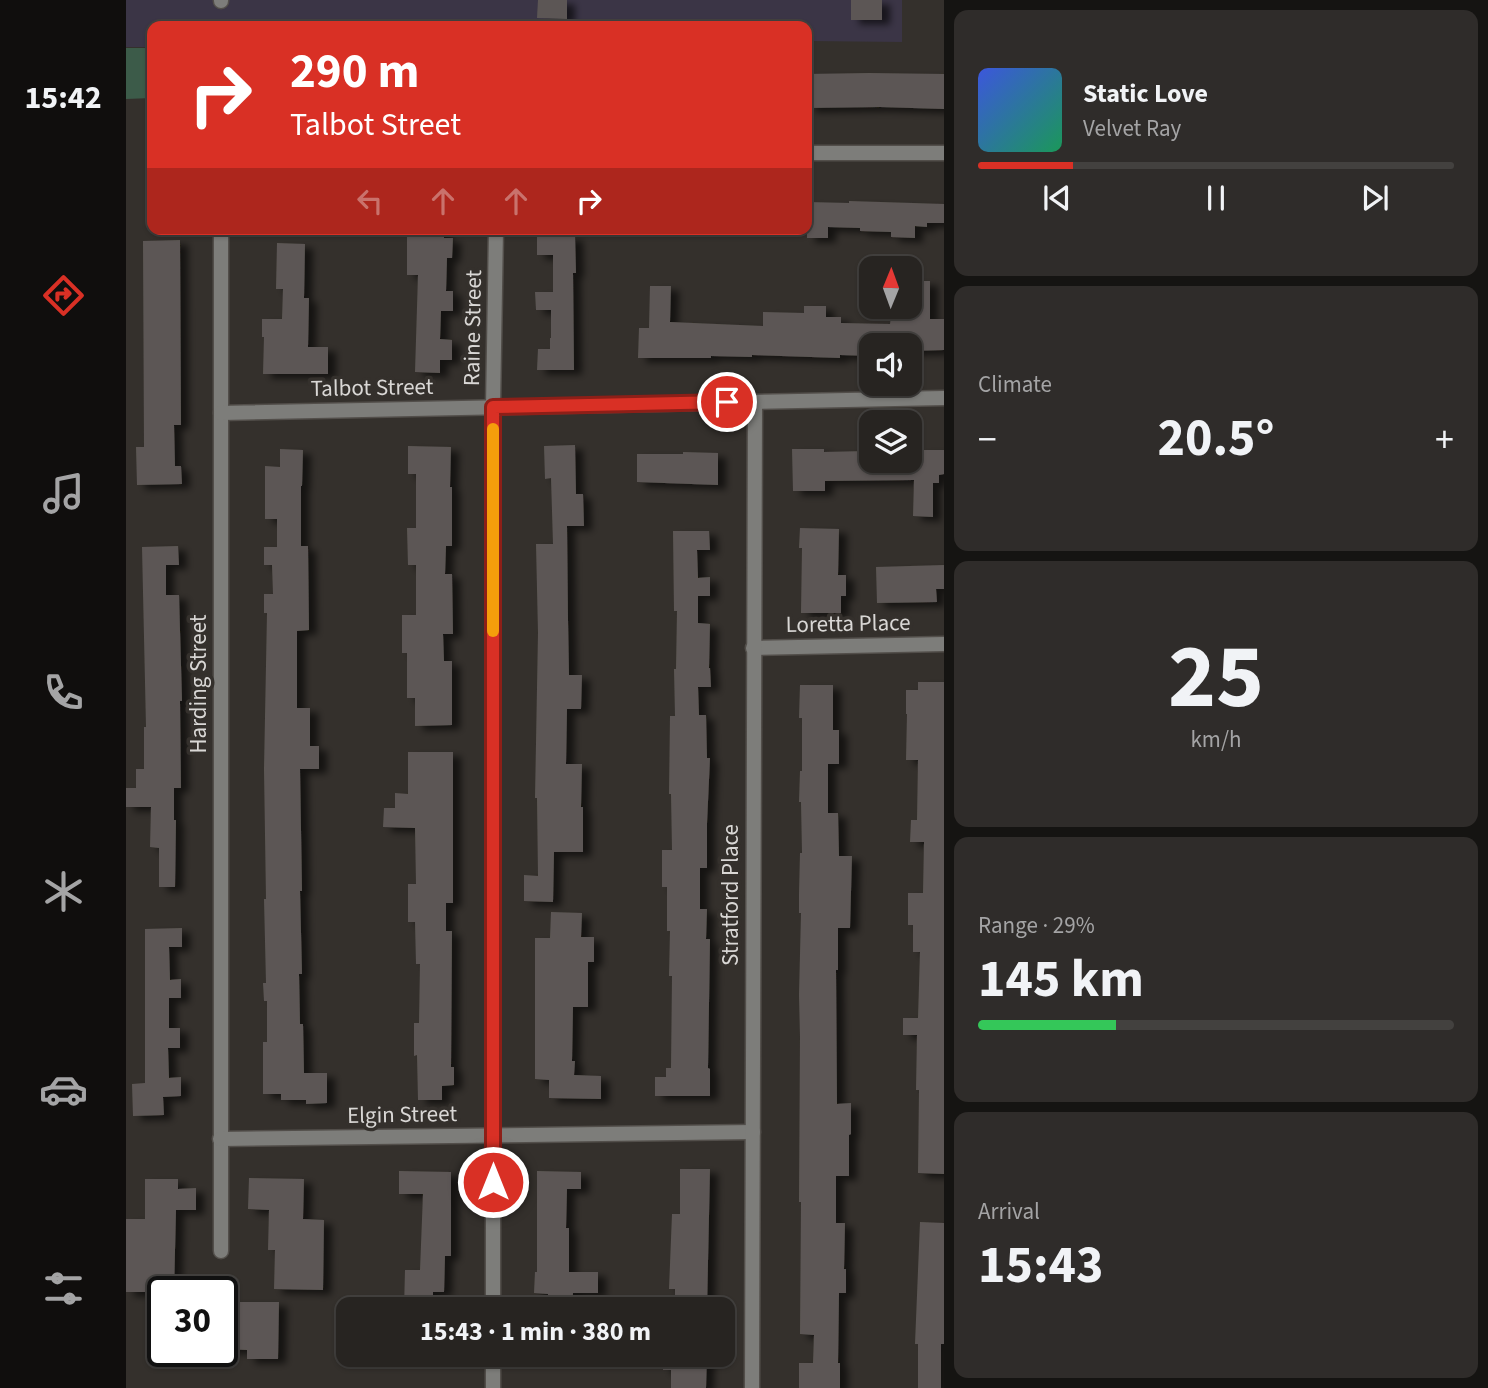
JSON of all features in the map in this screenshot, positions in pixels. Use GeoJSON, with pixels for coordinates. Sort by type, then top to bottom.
{"type":"FeatureCollection","features":[{"type":"Feature","properties":{"kind":"street"},"geometry":{"type":"LineString","coordinates":[[812,153],[944,153]]}},
{"type":"Feature","properties":{"kind":"street","name":"Harding Street"},"geometry":{"type":"LineString","coordinates":[[221,235],[221,1251]]}},
{"type":"Feature","properties":{"kind":"street","name":"Raine Street"},"geometry":{"type":"LineString","coordinates":[[493,1297],[493,407],[496,235]]}},
{"type":"Feature","properties":{"kind":"street","name":"Talbot Street"},"geometry":{"type":"LineString","coordinates":[[221,413],[944,398]]}},
{"type":"Feature","properties":{"kind":"street","name":"Stratford Place"},"geometry":{"type":"LineString","coordinates":[[752,1388],[755,402]]}},
{"type":"Feature","properties":{"kind":"street","name":"Loretta Place"},"geometry":{"type":"LineString","coordinates":[[753,648],[944,644]]}},
{"type":"Feature","properties":{"kind":"street","name":"Elgin Street"},"geometry":{"type":"LineString","coordinates":[[220,1139],[753,1132]]}},
{"type":"Feature","properties":{"kind":"street"},"geometry":{"type":"LineString","coordinates":[[492,1388],[493,1367]]}},
{"type":"Feature","properties":{"kind":"shaded area"},"geometry":{"type":"Polygon","coordinates":[[[126,0],[902,0],[902,42],[812,41],[812,21],[147,21],[147,47],[126,47],[126,0]]]}},
{"type":"Feature","properties":{"kind":"green space"},"geometry":{"type":"Polygon","coordinates":[[[126,48],[147,48],[147,98],[126,99],[126,48]]]}},
{"type":"Feature","properties":{"kind":"building"},"geometry":{"type":"Polygon","coordinates":[[[538,0],[567,0],[567,19],[537,18],[538,0]]]}},
{"type":"Feature","properties":{"kind":"building"},"geometry":{"type":"Polygon","coordinates":[[[851,0],[882,0],[882,20],[851,20],[851,0]]]}},
{"type":"Feature","properties":{"kind":"building"},"geometry":{"type":"Polygon","coordinates":[[[812,74],[944,74],[944,109],[812,108],[812,74]]]}},
{"type":"Feature","properties":{"kind":"building"},"geometry":{"type":"Polygon","coordinates":[[[812,202],[944,204],[944,223],[927,223],[927,227],[915,226],[915,238],[891,237],[891,232],[860,231],[860,228],[828,227],[828,238],[807,238],[807,235],[812,235],[812,202]]]}},
{"type":"Feature","properties":{"kind":"building"},"geometry":{"type":"Polygon","coordinates":[[[407,235],[444,235],[444,238],[453,238],[452,258],[447,258],[446,291],[453,291],[453,311],[441,311],[440,339],[452,340],[452,360],[440,360],[440,373],[415,372],[418,275],[407,275],[407,235]]]}},
{"type":"Feature","properties":{"kind":"building"},"geometry":{"type":"Polygon","coordinates":[[[575,236],[574,370],[537,370],[538,349],[550,349],[551,310],[536,310],[535,292],[553,292],[553,255],[537,255],[537,237],[575,236]]]}},
{"type":"Feature","properties":{"kind":"building"},"geometry":{"type":"Polygon","coordinates":[[[180,240],[181,425],[174,425],[175,466],[181,466],[182,484],[137,485],[136,447],[144,447],[143,241],[180,240]]]}},
{"type":"Feature","properties":{"kind":"building"},"geometry":{"type":"Polygon","coordinates":[[[277,243],[305,244],[304,298],[309,298],[308,347],[328,347],[328,374],[263,374],[262,319],[282,319],[283,289],[276,289],[277,243]]]}},
{"type":"Feature","properties":{"kind":"building"},"geometry":{"type":"Polygon","coordinates":[[[922,281],[930,281],[930,319],[944,319],[944,350],[922,351],[922,333],[859,333],[859,356],[840,355],[840,358],[752,355],[638,358],[639,328],[649,328],[650,286],[671,286],[670,322],[763,326],[763,312],[804,313],[804,306],[826,306],[826,317],[841,317],[841,323],[890,324],[891,319],[922,319],[922,281]]]}},
{"type":"Feature","properties":{"kind":"building"},"geometry":{"type":"Polygon","coordinates":[[[575,445],[576,494],[583,494],[584,526],[567,526],[569,675],[582,675],[581,709],[567,709],[566,764],[582,764],[583,852],[554,852],[553,902],[524,901],[524,875],[538,876],[535,798],[538,633],[536,544],[553,544],[551,478],[545,479],[544,446],[575,445]]]}},
{"type":"Feature","properties":{"kind":"building"},"geometry":{"type":"Polygon","coordinates":[[[408,446],[451,447],[452,546],[446,546],[445,574],[452,574],[453,634],[443,634],[444,661],[452,661],[452,725],[415,726],[415,698],[407,698],[407,653],[402,653],[402,615],[416,615],[416,565],[408,565],[407,528],[416,528],[416,474],[408,474],[408,446]]]}},
{"type":"Feature","properties":{"kind":"building"},"geometry":{"type":"Polygon","coordinates":[[[280,449],[303,450],[301,546],[308,546],[309,630],[297,631],[297,708],[310,708],[310,746],[319,746],[319,769],[300,769],[300,1024],[303,1024],[304,1073],[327,1073],[327,1103],[306,1104],[306,1100],[281,1100],[281,1094],[263,1094],[263,1042],[267,1042],[267,1001],[264,1001],[263,983],[266,983],[264,769],[267,613],[264,613],[264,594],[273,594],[272,565],[264,565],[264,547],[277,547],[277,519],[265,519],[265,466],[280,467],[280,449]]]}},
{"type":"Feature","properties":{"kind":"building"},"geometry":{"type":"Polygon","coordinates":[[[792,449],[859,451],[859,473],[922,473],[922,450],[944,450],[944,474],[939,475],[939,483],[933,483],[933,517],[913,516],[914,480],[825,481],[825,491],[793,491],[792,449]]]}},
{"type":"Feature","properties":{"kind":"building"},"geometry":{"type":"Polygon","coordinates":[[[718,453],[718,485],[637,482],[637,454],[718,453]]]}},
{"type":"Feature","properties":{"kind":"building"},"geometry":{"type":"Polygon","coordinates":[[[800,528],[839,529],[838,575],[846,575],[846,596],[841,596],[841,613],[801,613],[800,528]]]}},
{"type":"Feature","properties":{"kind":"building"},"geometry":{"type":"Polygon","coordinates":[[[673,531],[709,531],[710,550],[697,550],[698,578],[710,577],[710,596],[698,596],[698,623],[710,624],[711,687],[698,687],[699,715],[706,715],[707,758],[710,758],[707,868],[700,868],[700,909],[707,909],[706,939],[710,939],[710,1096],[655,1096],[655,1077],[666,1077],[666,1068],[671,1068],[672,976],[669,976],[670,931],[667,931],[667,887],[662,887],[662,850],[672,850],[669,794],[670,716],[675,716],[677,611],[674,611],[673,531]]]}},
{"type":"Feature","properties":{"kind":"building"},"geometry":{"type":"Polygon","coordinates":[[[178,546],[179,565],[166,565],[166,595],[179,595],[181,788],[174,788],[175,887],[159,887],[159,848],[150,847],[151,807],[126,807],[126,788],[136,788],[136,769],[144,769],[146,727],[142,547],[178,546]]]}},
{"type":"Feature","properties":{"kind":"building"},"geometry":{"type":"Polygon","coordinates":[[[944,565],[944,589],[936,589],[937,602],[877,603],[876,567],[944,565]]]}},
{"type":"Feature","properties":{"kind":"building"},"geometry":{"type":"Polygon","coordinates":[[[918,682],[944,682],[944,1174],[918,1173],[917,1035],[903,1035],[903,1018],[918,1018],[920,952],[913,952],[913,925],[908,925],[908,893],[923,893],[924,842],[910,842],[911,820],[917,820],[918,760],[906,760],[906,690],[918,690],[918,682]]]}},
{"type":"Feature","properties":{"kind":"building"},"geometry":{"type":"Polygon","coordinates":[[[800,685],[833,685],[833,730],[839,730],[839,764],[828,764],[828,813],[838,813],[839,856],[852,856],[850,928],[838,928],[836,970],[837,1104],[851,1103],[849,1176],[836,1176],[836,1223],[845,1223],[846,1269],[846,1293],[839,1293],[840,1388],[799,1388],[799,1363],[813,1363],[814,1335],[800,1334],[800,685]]]}},
{"type":"Feature","properties":{"kind":"building"},"geometry":{"type":"Polygon","coordinates":[[[408,752],[453,752],[453,903],[446,903],[446,931],[452,931],[451,1067],[454,1067],[454,1085],[442,1086],[442,1100],[418,1100],[414,1023],[419,1023],[420,964],[416,964],[415,922],[408,922],[408,884],[416,884],[415,828],[383,827],[384,808],[395,808],[395,793],[408,794],[408,752]]]}},
{"type":"Feature","properties":{"kind":"building"},"geometry":{"type":"Polygon","coordinates":[[[551,912],[582,913],[581,937],[594,937],[594,962],[588,962],[588,1007],[573,1007],[572,1061],[575,1061],[574,1075],[601,1076],[601,1099],[549,1098],[549,1080],[535,1079],[535,938],[550,938],[551,912]]]}},
{"type":"Feature","properties":{"kind":"building"},"geometry":{"type":"Polygon","coordinates":[[[182,928],[182,947],[169,947],[170,980],[181,979],[181,998],[169,998],[169,1028],[180,1028],[180,1048],[168,1048],[169,1078],[181,1077],[181,1096],[163,1097],[164,1115],[133,1116],[132,1084],[145,1083],[145,929],[182,928]]]}},
{"type":"Feature","properties":{"kind":"building"},"geometry":{"type":"Polygon","coordinates":[[[680,1169],[710,1169],[707,1297],[675,1297],[675,1289],[669,1289],[672,1214],[680,1214],[680,1169]]]}},
{"type":"Feature","properties":{"kind":"building"},"geometry":{"type":"Polygon","coordinates":[[[399,1171],[451,1172],[451,1256],[445,1256],[444,1292],[433,1292],[433,1297],[404,1297],[405,1270],[420,1270],[423,1194],[399,1194],[399,1171]]]}},
{"type":"Feature","properties":{"kind":"building"},"geometry":{"type":"Polygon","coordinates":[[[537,1171],[581,1172],[581,1189],[567,1189],[569,1272],[598,1272],[598,1293],[548,1297],[548,1294],[534,1293],[537,1272],[537,1171]]]}},
{"type":"Feature","properties":{"kind":"building"},"geometry":{"type":"Polygon","coordinates":[[[249,1178],[304,1179],[303,1219],[324,1220],[323,1290],[274,1289],[275,1250],[268,1250],[269,1210],[248,1209],[249,1178]]]}},
{"type":"Feature","properties":{"kind":"building"},"geometry":{"type":"Polygon","coordinates":[[[145,1179],[178,1179],[178,1189],[196,1188],[196,1210],[176,1210],[174,1276],[147,1276],[147,1292],[126,1292],[126,1219],[145,1219],[145,1179]]]}},
{"type":"Feature","properties":{"kind":"building"},"geometry":{"type":"Polygon","coordinates":[[[920,1222],[944,1223],[944,1344],[941,1344],[941,1388],[918,1388],[918,1344],[915,1344],[920,1222]]]}},
{"type":"Feature","properties":{"kind":"building"},"geometry":{"type":"Polygon","coordinates":[[[238,1302],[279,1302],[278,1359],[247,1359],[247,1350],[238,1350],[238,1302]]]}},
{"type":"Feature","properties":{"kind":"building"},"geometry":{"type":"Polygon","coordinates":[[[663,1367],[707,1367],[706,1388],[671,1388],[671,1370],[663,1370],[663,1367]]]}},
{"type":"Feature","properties":{"kind":"slow traffic"},"geometry":{"type":"LineString","coordinates":[[493,429],[493,631]]}},
{"type":"Feature","properties":{"kind":"route"},"geometry":{"type":"LineString","coordinates":[[493,1182],[493,407],[727,402]]}}]}
